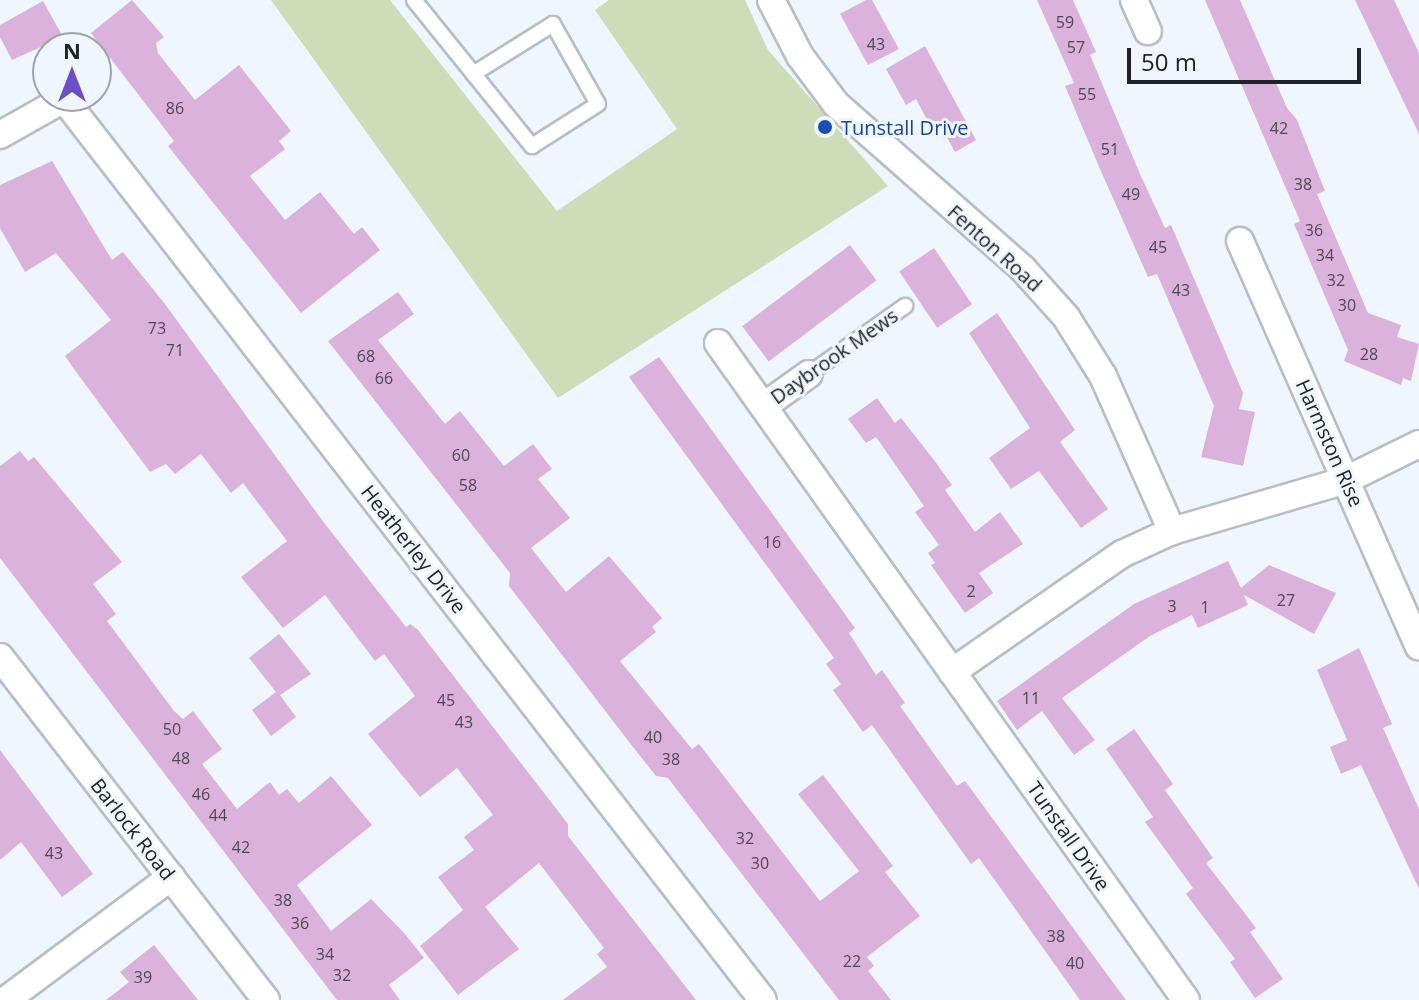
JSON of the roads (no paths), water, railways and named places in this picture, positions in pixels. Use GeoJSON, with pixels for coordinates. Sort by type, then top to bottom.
{"type":"FeatureCollection","features":[{"type":"Feature","properties":{"kind":"street","name":"Fenton Road"},"geometry":{"type":"LineString","coordinates":[[771,0],[800,56],[836,104],[1023,269],[1066,317],[1103,376],[1172,531]]}},
{"type":"Feature","properties":{"kind":"street"},"geometry":{"type":"LineString","coordinates":[[1134,0],[1148,31]]}},
{"type":"Feature","properties":{"kind":"street","name":"Heatherley Drive"},"geometry":{"type":"LineString","coordinates":[[0,135],[64,99],[763,1000]]}},
{"type":"Feature","properties":{"kind":"street","name":"Harmston Rise"},"geometry":{"type":"LineString","coordinates":[[1240,241],[1419,646]]}},
{"type":"Feature","properties":{"kind":"street","name":"Daybrook Mews"},"geometry":{"type":"LineString","coordinates":[[718,343],[790,444]]}},
{"type":"Feature","properties":{"kind":"street","name":"Daybrook Mews"},"geometry":{"type":"LineString","coordinates":[[764,406],[809,374]]}},
{"type":"Feature","properties":{"kind":"street","name":"Tunstall Drive"},"geometry":{"type":"LineString","coordinates":[[790,444],[848,503],[952,672],[1186,1000]]}},
{"type":"Feature","properties":{"kind":"street"},"geometry":{"type":"LineString","coordinates":[[952,672],[1122,554],[1172,531],[1346,480],[1419,444]]}},
{"type":"Feature","properties":{"kind":"street","name":"Barlock Road"},"geometry":{"type":"LineString","coordinates":[[0,657],[266,1000]]}},
{"type":"Feature","properties":{"kind":"street"},"geometry":{"type":"LineString","coordinates":[[6,1000],[171,877]]}},
{"type":"Feature","properties":{"kind":"lane"},"geometry":{"type":"LineString","coordinates":[[414,0],[473,74],[532,146],[598,104],[553,24],[473,74]]}},
{"type":"Feature","properties":{"kind":"lane","name":"Daybrook Mews"},"geometry":{"type":"LineString","coordinates":[[809,374],[905,306]]}},
{"type":"Feature","properties":{"kind":"place","name":"Tunstall Drive"},"geometry":{"type":"Point","coordinates":[825,127]}}]}
